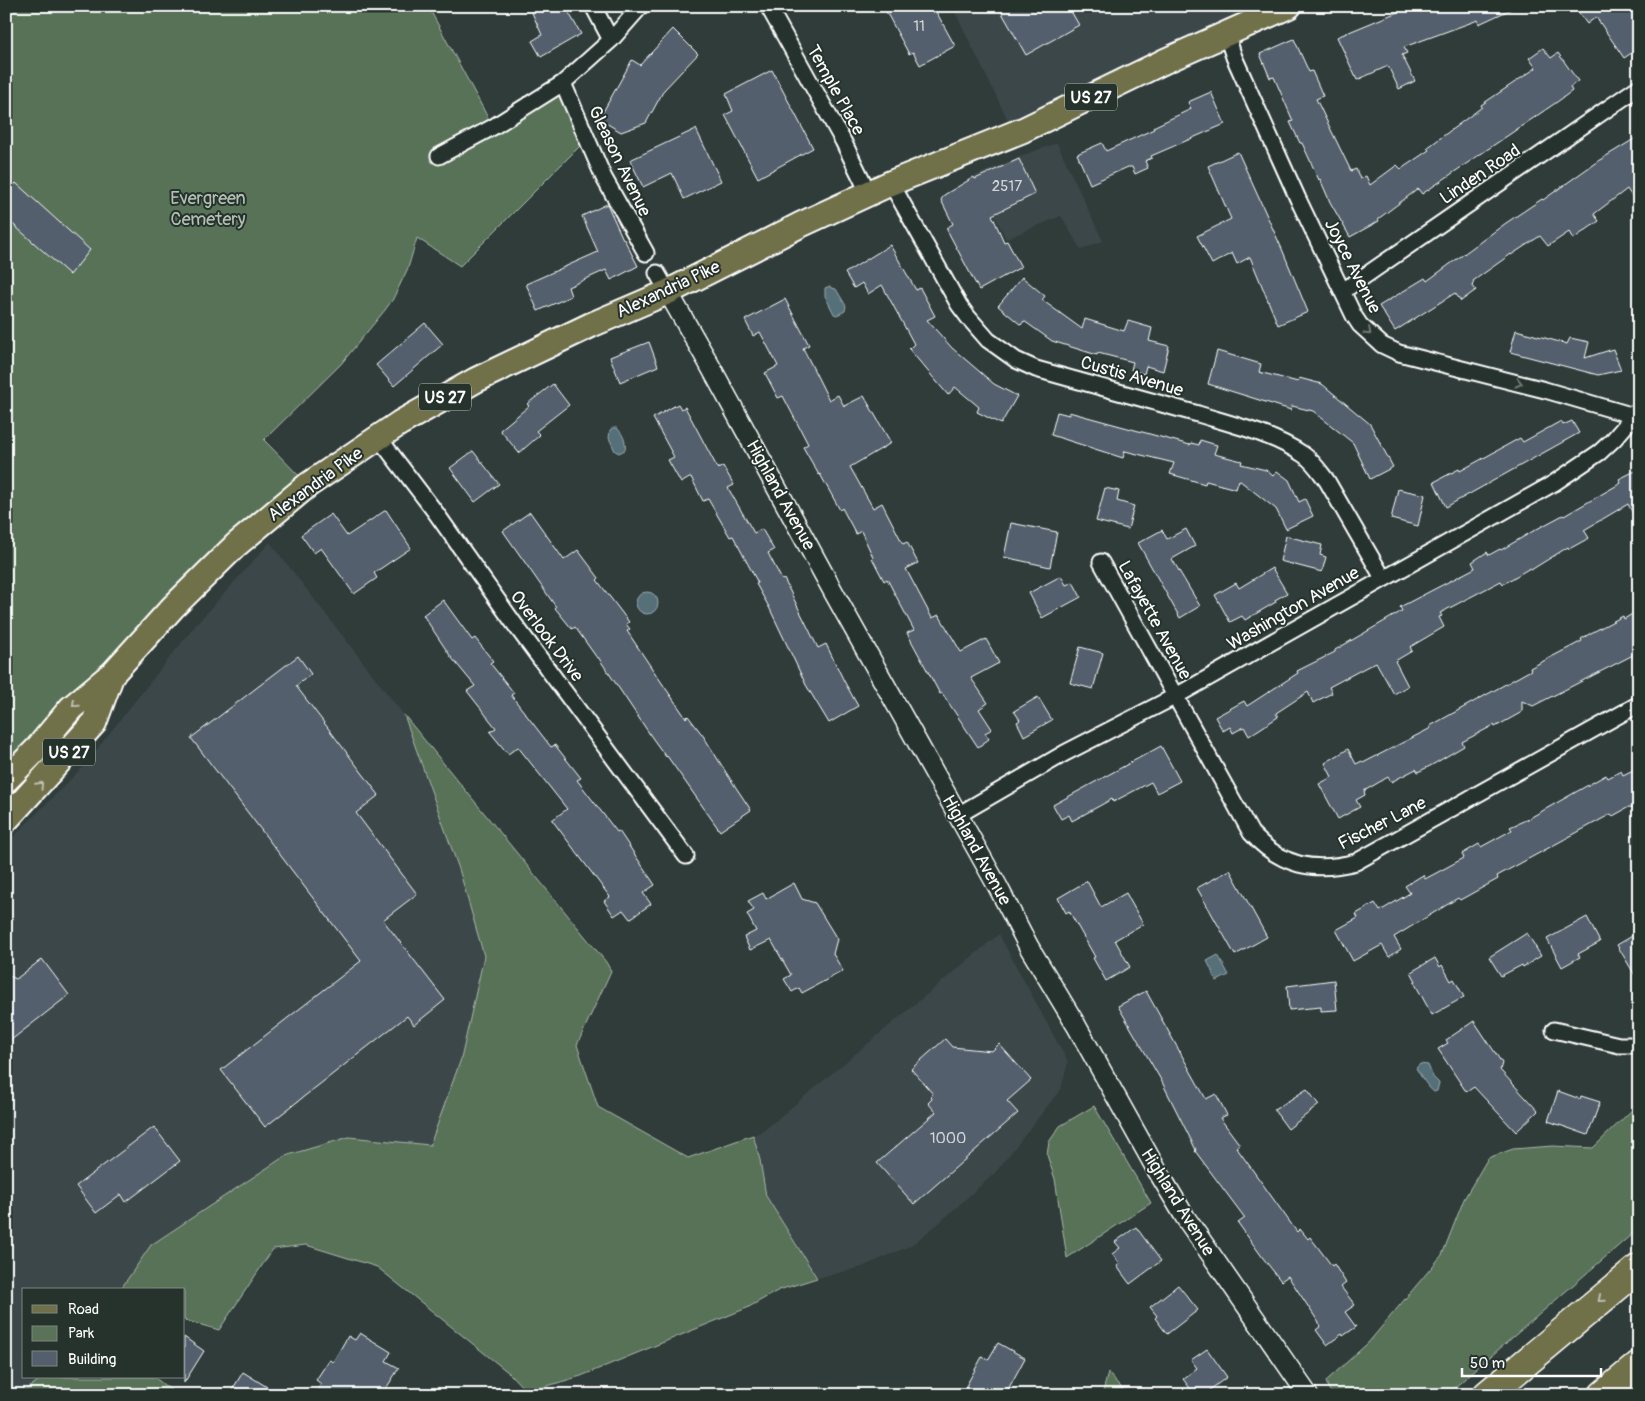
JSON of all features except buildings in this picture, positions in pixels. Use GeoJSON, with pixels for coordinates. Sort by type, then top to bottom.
{"type":"FeatureCollection","features":[{"type":"Feature","properties":{"kind":"highway"},"geometry":{"type":"LineString","coordinates":[[1488,1395],[1639,1268]]}},
{"type":"Feature","properties":{"kind":"highway"},"geometry":{"type":"LineString","coordinates":[[1603,1395],[1639,1365]]}},
{"type":"Feature","properties":{"kind":"main road","name":"Alexandria Pike"},"geometry":{"type":"LineString","coordinates":[[6,780],[36,750],[71,708],[113,673],[173,607],[236,545],[308,485],[400,423],[476,380],[591,325],[662,282],[800,225],[891,183],[1022,130],[1226,33],[1289,6]]}},
{"type":"Feature","properties":{"kind":"main road","name":"Alexandria Pike"},"geometry":{"type":"LineString","coordinates":[[6,820],[94,723],[113,673]]}},
{"type":"Feature","properties":{"kind":"street"},"geometry":{"type":"LineString","coordinates":[[593,6],[611,40]]}},
{"type":"Feature","properties":{"kind":"street"},"geometry":{"type":"LineString","coordinates":[[440,156],[493,127],[563,83],[611,40],[641,6]]}},
{"type":"Feature","properties":{"kind":"street","name":"Temple Place"},"geometry":{"type":"LineString","coordinates":[[768,6],[843,141],[869,194]]}},
{"type":"Feature","properties":{"kind":"street","name":"Joyce Avenue"},"geometry":{"type":"LineString","coordinates":[[1226,33],[1237,63],[1294,190],[1354,316],[1360,325],[1382,346],[1414,357],[1636,413]]}},
{"type":"Feature","properties":{"kind":"street","name":"Gleason Avenue"},"geometry":{"type":"LineString","coordinates":[[563,83],[604,178],[646,253]]}},
{"type":"Feature","properties":{"kind":"street","name":"Linden Road"},"geometry":{"type":"LineString","coordinates":[[1343,291],[1639,88]]}},
{"type":"Feature","properties":{"kind":"street","name":"Custis Avenue"},"geometry":{"type":"LineString","coordinates":[[891,183],[959,305],[988,340],[1016,360],[1036,369],[1230,424],[1276,440],[1306,456],[1316,466],[1326,481],[1383,578]]}},
{"type":"Feature","properties":{"kind":"street","name":"Highland Avenue"},"geometry":{"type":"LineString","coordinates":[[662,282],[998,887],[1029,947],[1076,1025],[1162,1180],[1185,1217],[1308,1395]]}},
{"type":"Feature","properties":{"kind":"street","name":"Washington Avenue"},"geometry":{"type":"LineString","coordinates":[[958,815],[1064,753],[1176,696],[1383,578],[1516,506],[1600,452],[1636,413]]}},
{"type":"Feature","properties":{"kind":"street","name":"Overlook Drive"},"geometry":{"type":"LineString","coordinates":[[379,438],[436,513],[512,622],[686,856]]}},
{"type":"Feature","properties":{"kind":"street","name":"Lafayette Avenue"},"geometry":{"type":"LineString","coordinates":[[1101,562],[1165,680],[1176,696]]}},
{"type":"Feature","properties":{"kind":"street","name":"Fischer Lane"},"geometry":{"type":"LineString","coordinates":[[1176,696],[1251,833],[1265,847],[1280,857],[1297,864],[1319,867],[1339,866],[1356,862],[1639,704]]}},
{"type":"Feature","properties":{"kind":"street"},"geometry":{"type":"LineString","coordinates":[[1554,1030],[1619,1045],[1639,1045]]}},
{"type":"Feature","properties":{"kind":"shaded area"},"geometry":{"type":"Polygon","coordinates":[[[952,6],[1289,6],[1014,133],[952,6]]]}},
{"type":"Feature","properties":{"kind":"shaded area"},"geometry":{"type":"Polygon","coordinates":[[[1057,143],[1103,241],[1081,250],[1061,216],[1006,239],[975,176],[1057,143]]]}},
{"type":"Feature","properties":{"kind":"shaded area"},"geometry":{"type":"Polygon","coordinates":[[[270,542],[404,715],[459,869],[484,956],[461,1059],[430,1145],[349,1137],[151,1245],[121,1288],[22,1288],[22,1378],[42,1378],[19,1395],[6,1395],[6,844],[80,770],[194,627],[270,542]]]}},
{"type":"Feature","properties":{"kind":"shaded area"},"geometry":{"type":"Polygon","coordinates":[[[999,934],[1068,1062],[1061,1089],[996,1172],[938,1224],[910,1246],[862,1267],[818,1278],[766,1196],[760,1160],[753,1135],[763,1131],[999,934]]]}},
{"type":"Feature","properties":{"kind":"green space","name":"Evergreen Cemetery"},"geometry":{"type":"Polygon","coordinates":[[[6,6],[428,6],[493,127],[563,83],[586,140],[460,266],[417,238],[408,268],[393,299],[385,310],[341,364],[264,440],[308,485],[6,780],[6,6]]]}},
{"type":"Feature","properties":{"kind":"green space"},"geometry":{"type":"Polygon","coordinates":[[[404,715],[606,962],[611,971],[577,1045],[598,1107],[688,1158],[753,1135],[760,1160],[766,1196],[817,1278],[779,1290],[747,1308],[581,1376],[527,1392],[509,1373],[377,1267],[306,1245],[273,1249],[219,1330],[185,1320],[185,1288],[121,1288],[151,1245],[285,1156],[349,1137],[430,1145],[461,1059],[484,956],[459,869],[404,715]]]}},
{"type":"Feature","properties":{"kind":"green space"},"geometry":{"type":"Polygon","coordinates":[[[1639,1103],[1639,1228],[1446,1395],[1333,1395],[1326,1381],[1368,1343],[1442,1255],[1464,1199],[1488,1158],[1513,1149],[1553,1146],[1593,1148],[1639,1103]]]}},
{"type":"Feature","properties":{"kind":"green space"},"geometry":{"type":"Polygon","coordinates":[[[1094,1106],[1151,1203],[1067,1258],[1055,1179],[1047,1155],[1049,1142],[1060,1126],[1094,1106]]]}},
{"type":"Feature","properties":{"kind":"green space"},"geometry":{"type":"Polygon","coordinates":[[[1108,1373],[1128,1395],[1102,1395],[1108,1373]]]}},
{"type":"Feature","properties":{"kind":"green space"},"geometry":{"type":"Polygon","coordinates":[[[42,1378],[155,1378],[177,1395],[19,1395],[42,1378]]]}},
{"type":"Feature","properties":{"kind":"water"},"geometry":{"type":"Polygon","coordinates":[[[830,286],[836,289],[846,306],[845,311],[837,315],[834,314],[825,296],[825,288],[830,286]]]}},
{"type":"Feature","properties":{"kind":"water"},"geometry":{"type":"Polygon","coordinates":[[[617,428],[625,441],[625,450],[619,453],[615,451],[609,438],[610,430],[617,428]]]}},
{"type":"Feature","properties":{"kind":"water"},"geometry":{"type":"Polygon","coordinates":[[[647,592],[655,595],[658,603],[655,611],[647,614],[639,611],[636,603],[639,595],[647,592]]]}},
{"type":"Feature","properties":{"kind":"water"},"geometry":{"type":"Polygon","coordinates":[[[1218,955],[1229,975],[1217,981],[1207,961],[1218,955]]]}},
{"type":"Feature","properties":{"kind":"water"},"geometry":{"type":"Polygon","coordinates":[[[1420,1064],[1428,1065],[1433,1077],[1439,1083],[1437,1091],[1434,1092],[1419,1074],[1416,1068],[1420,1064]]]}}]}
